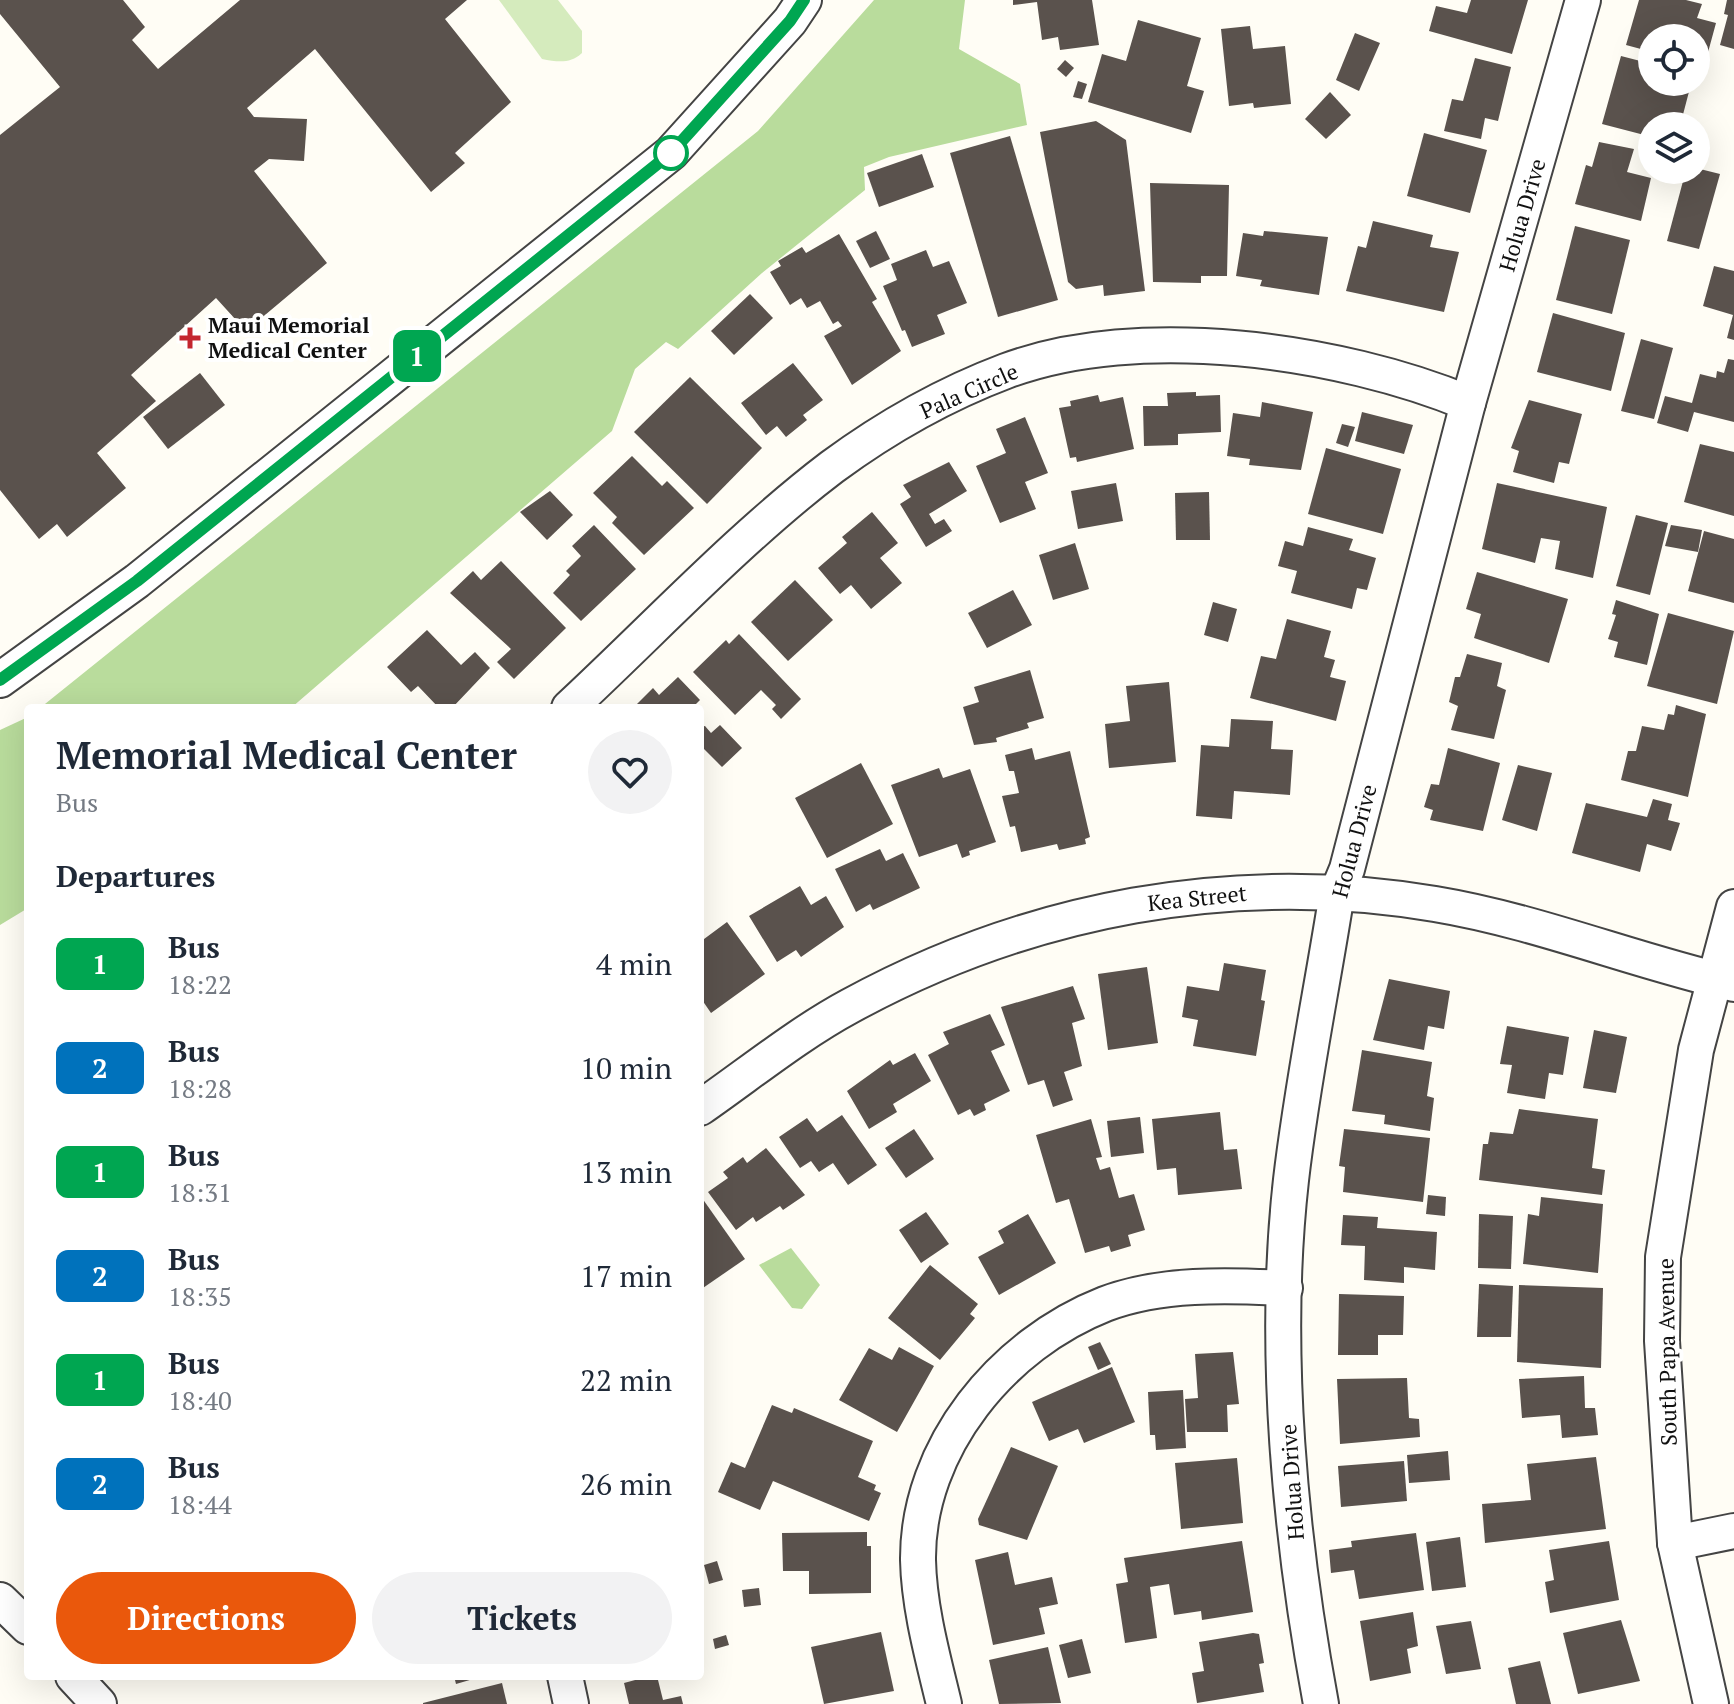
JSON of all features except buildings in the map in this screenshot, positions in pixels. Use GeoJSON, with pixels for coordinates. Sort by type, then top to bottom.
{"type":"FeatureCollection","features":[{"type":"Feature","properties":{"kind":"street"},"geometry":{"type":"LineString","coordinates":[[0,680],[137,581],[671,153],[790,21],[804,0]]}},
{"type":"Feature","properties":{"kind":"street","name":"Holua Drive"},"geometry":{"type":"LineString","coordinates":[[1321,1704],[1297,1556],[1288,1456],[1285,1288],[1291,1181],[1337,893],[1351,854],[1468,403],[1583,0]]}},
{"type":"Feature","properties":{"kind":"street","name":"Pala Circle"},"geometry":{"type":"LineString","coordinates":[[573,704],[772,518],[833,466],[934,402],[1009,370],[1076,355],[1131,348],[1212,346],[1274,351],[1352,365],[1468,403]]}},
{"type":"Feature","properties":{"kind":"street","name":"Kea Street"},"geometry":{"type":"LineString","coordinates":[[704,1105],[848,1007],[948,957],[1038,926],[1105,909],[1184,897],[1283,890],[1337,893],[1449,907],[1531,926],[1725,982]]}},
{"type":"Feature","properties":{"kind":"street","name":"South Papa Avenue"},"geometry":{"type":"LineString","coordinates":[[1711,1704],[1675,1543],[1662,1341],[1663,1257],[1696,1050],[1725,982],[1734,907]]}},
{"type":"Feature","properties":{"kind":"street"},"geometry":{"type":"LineString","coordinates":[[944,1704],[931,1653],[918,1560],[926,1502],[938,1467],[960,1420],[975,1398],[1019,1355],[1105,1304],[1161,1290],[1285,1288]]}},
{"type":"Feature","properties":{"kind":"street"},"geometry":{"type":"LineString","coordinates":[[1675,1543],[1734,1531]]}},
{"type":"Feature","properties":{"kind":"street"},"geometry":{"type":"LineString","coordinates":[[0,1600],[24,1623]]}},
{"type":"Feature","properties":{"kind":"street"},"geometry":{"type":"LineString","coordinates":[[77,1680],[99,1704]]}},
{"type":"Feature","properties":{"kind":"street"},"geometry":{"type":"LineString","coordinates":[[566,1680],[571,1704]]}},
{"type":"Feature","properties":{"kind":"green space"},"geometry":{"type":"Polygon","coordinates":[[[499,0],[558,0],[582,31],[582,53],[564,61],[542,59],[499,0]]]}},
{"type":"Feature","properties":{"kind":"green space"},"geometry":{"type":"Polygon","coordinates":[[[874,0],[965,0],[959,49],[1020,84],[1027,125],[889,157],[864,167],[865,190],[762,273],[678,349],[666,342],[635,369],[612,431],[296,704],[45,704],[758,131],[874,0]]]}},
{"type":"Feature","properties":{"kind":"green space"},"geometry":{"type":"Polygon","coordinates":[[[24,719],[24,910],[0,925],[0,730],[24,719]]]}},
{"type":"Feature","properties":{"kind":"green space"},"geometry":{"type":"Polygon","coordinates":[[[791,1248],[820,1285],[802,1309],[792,1308],[759,1265],[791,1248]]]}},
{"type":"Feature","properties":{"kind":"bus line","name":"1"},"geometry":{"type":"LineString","coordinates":[[0,680],[137,581],[671,153],[790,21],[804,0]]}},
{"type":"Feature","properties":{"kind":"place","name":"Maui Memorial Medical Center"},"geometry":{"type":"Point","coordinates":[190,338]}}]}
